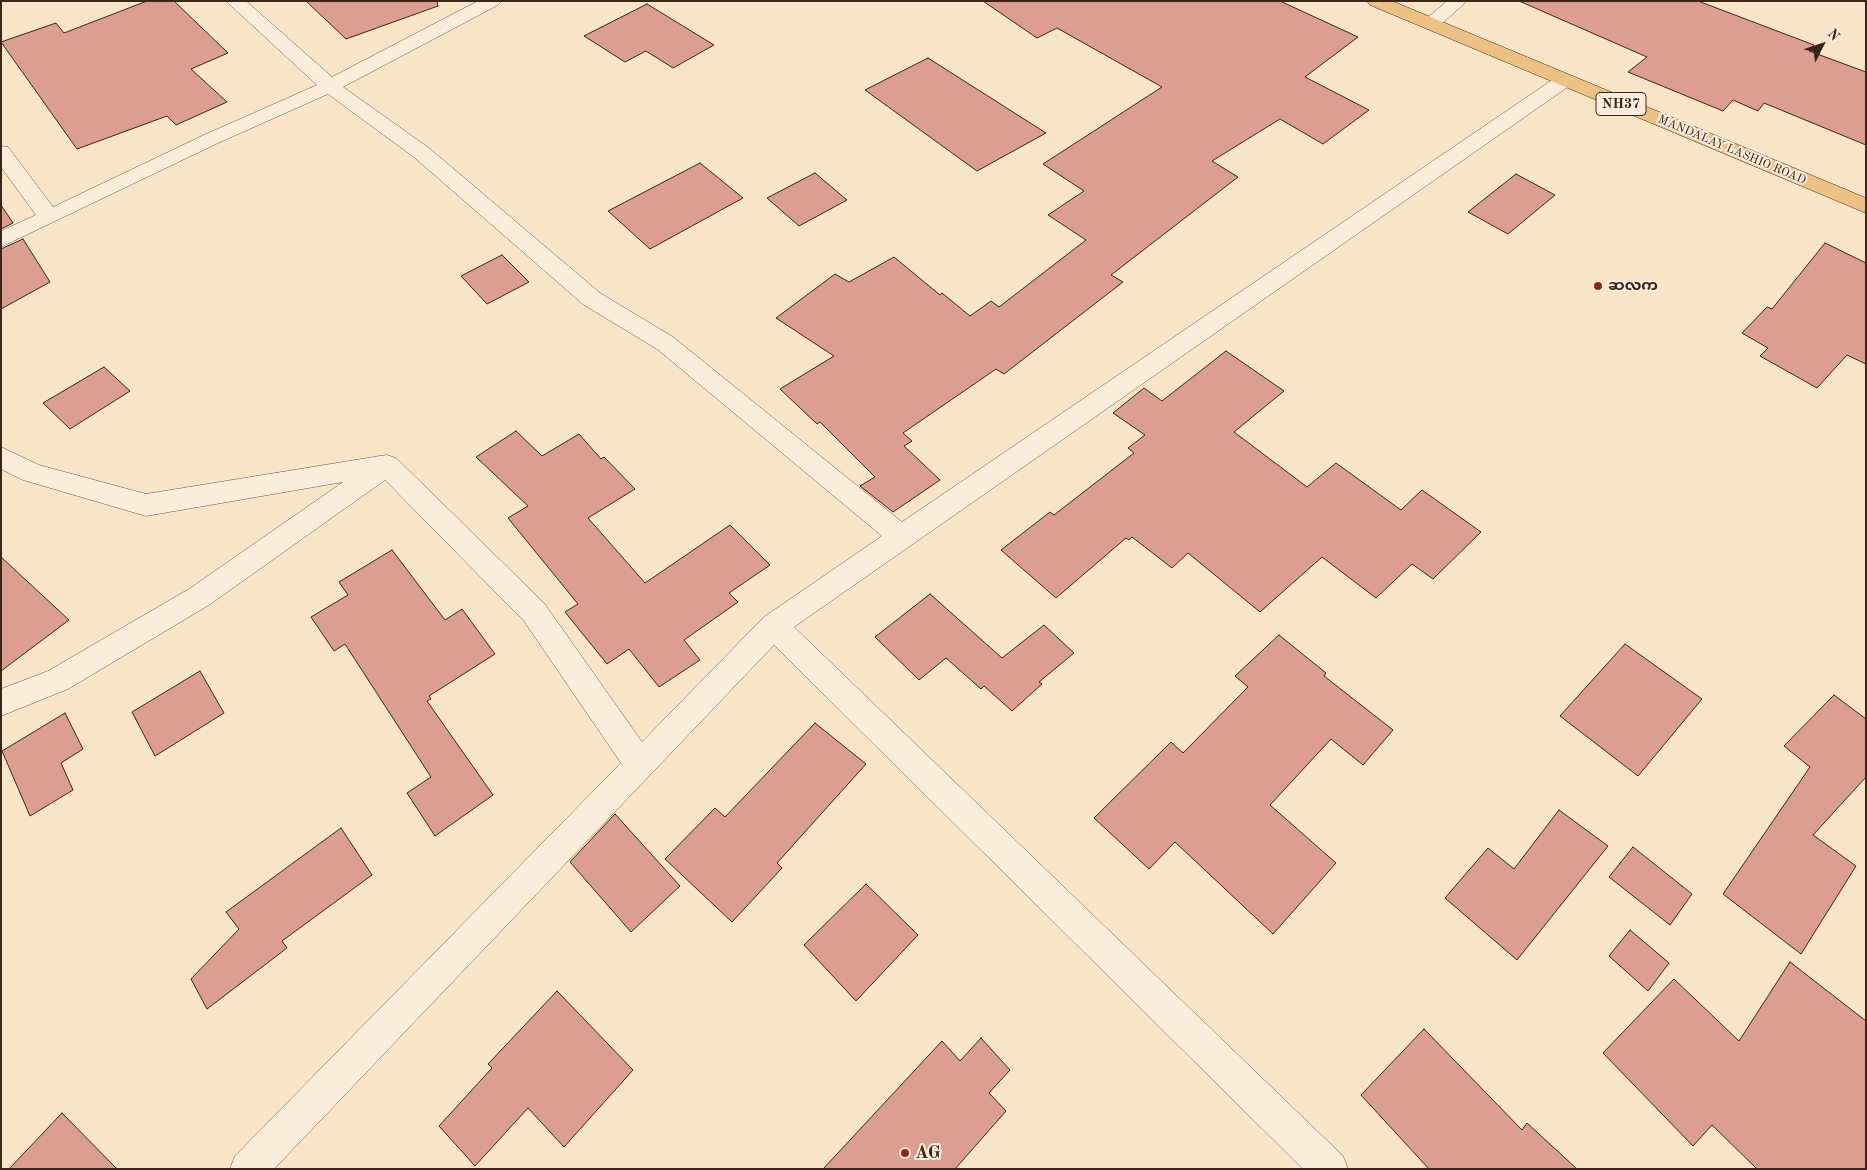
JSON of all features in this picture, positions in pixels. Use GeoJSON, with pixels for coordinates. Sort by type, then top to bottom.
{"type":"FeatureCollection","features":[{"type":"Feature","properties":{"kind":"highway","name":"MANDALAY LASHIO ROAD"},"geometry":{"type":"LineString","coordinates":[[1376,1],[1866,206]]}},
{"type":"Feature","properties":{"kind":"street"},"geometry":{"type":"LineString","coordinates":[[235,1],[330,86],[422,153],[592,299],[665,343],[902,537]]}},
{"type":"Feature","properties":{"kind":"street"},"geometry":{"type":"LineString","coordinates":[[1,240],[211,139],[330,86],[492,1]]}},
{"type":"Feature","properties":{"kind":"street"},"geometry":{"type":"LineString","coordinates":[[1431,24],[1458,1]]}},
{"type":"Feature","properties":{"kind":"street"},"geometry":{"type":"LineString","coordinates":[[248,1169],[774,626],[1565,80]]}},
{"type":"Feature","properties":{"kind":"street"},"geometry":{"type":"LineString","coordinates":[[1,152],[49,217]]}},
{"type":"Feature","properties":{"kind":"street"},"geometry":{"type":"LineString","coordinates":[[1,457],[32,473],[146,505],[387,465]]}},
{"type":"Feature","properties":{"kind":"street"},"geometry":{"type":"LineString","coordinates":[[1,703],[58,680],[199,597],[387,465]]}},
{"type":"Feature","properties":{"kind":"street"},"geometry":{"type":"LineString","coordinates":[[387,465],[534,612],[640,765]]}},
{"type":"Feature","properties":{"kind":"street"},"geometry":{"type":"LineString","coordinates":[[774,626],[1330,1169]]}},
{"type":"Feature","properties":{"kind":"building"},"geometry":{"type":"Polygon","coordinates":[[[147,1],[174,1],[228,53],[191,69],[227,102],[176,125],[167,116],[77,149],[1,42],[56,23],[64,33],[147,1]]]}},
{"type":"Feature","properties":{"kind":"building"},"geometry":{"type":"Polygon","coordinates":[[[306,1],[437,1],[438,6],[346,39],[306,1]]]}},
{"type":"Feature","properties":{"kind":"building"},"geometry":{"type":"Polygon","coordinates":[[[983,1],[1280,1],[1358,37],[1305,77],[1369,110],[1323,144],[1280,119],[1212,161],[1238,177],[1111,275],[1123,282],[1004,374],[996,369],[903,433],[912,441],[904,446],[940,480],[893,512],[860,486],[875,477],[820,422],[817,424],[780,389],[834,356],[776,318],[835,274],[849,282],[894,257],[940,295],[942,293],[970,316],[991,301],[999,307],[1086,240],[1048,215],[1084,191],[1043,164],[1162,87],[1057,28],[1037,38],[983,1]]]}},
{"type":"Feature","properties":{"kind":"building"},"geometry":{"type":"Polygon","coordinates":[[[1519,1],[1698,1],[1814,45],[1809,51],[1866,72],[1866,145],[1764,103],[1758,111],[1733,100],[1723,111],[1628,72],[1647,57],[1519,1]]]}},
{"type":"Feature","properties":{"kind":"building"},"geometry":{"type":"Polygon","coordinates":[[[647,4],[714,45],[673,68],[646,51],[625,62],[584,36],[647,4]]]}},
{"type":"Feature","properties":{"kind":"building"},"geometry":{"type":"Polygon","coordinates":[[[928,58],[1046,133],[977,171],[865,90],[928,58]]]}},
{"type":"Feature","properties":{"kind":"building"},"geometry":{"type":"Polygon","coordinates":[[[700,163],[743,198],[650,249],[608,211],[700,163]]]}},
{"type":"Feature","properties":{"kind":"building"},"geometry":{"type":"Polygon","coordinates":[[[815,173],[847,200],[799,226],[767,198],[815,173]]]}},
{"type":"Feature","properties":{"kind":"building"},"geometry":{"type":"Polygon","coordinates":[[[1516,174],[1555,195],[1508,234],[1468,212],[1516,174]]]}},
{"type":"Feature","properties":{"kind":"building"},"geometry":{"type":"Polygon","coordinates":[[[1,205],[13,223],[1,229],[1,205]]]}},
{"type":"Feature","properties":{"kind":"building"},"geometry":{"type":"Polygon","coordinates":[[[23,239],[50,282],[1,309],[1,249],[23,239]]]}},
{"type":"Feature","properties":{"kind":"building"},"geometry":{"type":"Polygon","coordinates":[[[1825,243],[1866,263],[1866,364],[1847,355],[1817,388],[1760,356],[1768,348],[1742,333],[1767,307],[1772,309],[1825,243]]]}},
{"type":"Feature","properties":{"kind":"building"},"geometry":{"type":"Polygon","coordinates":[[[502,255],[529,282],[487,304],[461,276],[502,255]]]}},
{"type":"Feature","properties":{"kind":"building"},"geometry":{"type":"Polygon","coordinates":[[[1226,351],[1284,391],[1234,432],[1307,487],[1336,463],[1401,510],[1422,490],[1481,532],[1433,579],[1412,564],[1376,598],[1322,557],[1260,612],[1188,553],[1172,568],[1132,537],[1129,540],[1126,538],[1056,598],[1001,550],[1050,512],[1054,515],[1134,453],[1128,448],[1145,435],[1113,413],[1144,388],[1162,401],[1226,351]]]}},
{"type":"Feature","properties":{"kind":"building"},"geometry":{"type":"Polygon","coordinates":[[[104,367],[130,391],[70,429],[43,403],[104,367]]]}},
{"type":"Feature","properties":{"kind":"building"},"geometry":{"type":"Polygon","coordinates":[[[516,431],[542,456],[579,434],[601,459],[604,457],[635,489],[588,518],[645,583],[730,525],[770,565],[729,593],[738,602],[684,640],[700,660],[659,687],[629,649],[607,664],[565,612],[578,604],[508,518],[528,506],[476,457],[516,431]]]}},
{"type":"Feature","properties":{"kind":"building"},"geometry":{"type":"Polygon","coordinates":[[[392,550],[445,620],[462,609],[495,654],[429,696],[431,699],[427,701],[493,795],[435,836],[407,793],[431,777],[345,644],[334,651],[311,617],[348,595],[339,582],[392,550]]]}},
{"type":"Feature","properties":{"kind":"building"},"geometry":{"type":"Polygon","coordinates":[[[1,557],[69,620],[1,671],[1,557]]]}},
{"type":"Feature","properties":{"kind":"building"},"geometry":{"type":"Polygon","coordinates":[[[930,594],[1002,658],[1044,625],[1074,653],[1039,682],[1042,684],[1012,711],[984,686],[981,689],[946,658],[919,680],[875,637],[930,594]]]}},
{"type":"Feature","properties":{"kind":"building"},"geometry":{"type":"Polygon","coordinates":[[[1279,635],[1326,673],[1324,676],[1393,730],[1363,765],[1331,739],[1270,805],[1336,863],[1273,934],[1175,842],[1149,869],[1094,818],[1171,742],[1183,753],[1248,687],[1235,676],[1279,635]]]}},
{"type":"Feature","properties":{"kind":"building"},"geometry":{"type":"Polygon","coordinates":[[[1625,644],[1702,699],[1638,776],[1560,716],[1625,644]]]}},
{"type":"Feature","properties":{"kind":"building"},"geometry":{"type":"Polygon","coordinates":[[[200,671],[224,713],[155,756],[132,712],[200,671]]]}},
{"type":"Feature","properties":{"kind":"building"},"geometry":{"type":"Polygon","coordinates":[[[1834,695],[1866,719],[1866,777],[1813,835],[1856,866],[1801,954],[1723,894],[1810,767],[1784,746],[1834,695]]]}},
{"type":"Feature","properties":{"kind":"building"},"geometry":{"type":"Polygon","coordinates":[[[65,713],[83,749],[61,763],[73,790],[30,816],[2,751],[65,713]]]}},
{"type":"Feature","properties":{"kind":"building"},"geometry":{"type":"Polygon","coordinates":[[[815,723],[866,764],[777,863],[782,868],[732,922],[665,859],[715,808],[725,817],[815,723]]]}},
{"type":"Feature","properties":{"kind":"building"},"geometry":{"type":"Polygon","coordinates":[[[1559,810],[1608,846],[1517,960],[1445,898],[1488,848],[1514,869],[1559,810]]]}},
{"type":"Feature","properties":{"kind":"building"},"geometry":{"type":"Polygon","coordinates":[[[615,814],[680,886],[631,932],[570,862],[615,814]]]}},
{"type":"Feature","properties":{"kind":"building"},"geometry":{"type":"Polygon","coordinates":[[[341,828],[372,875],[282,941],[287,948],[207,1009],[191,979],[239,929],[226,912],[341,828]]]}},
{"type":"Feature","properties":{"kind":"building"},"geometry":{"type":"Polygon","coordinates":[[[1633,847],[1692,894],[1670,925],[1609,877],[1633,847]]]}},
{"type":"Feature","properties":{"kind":"building"},"geometry":{"type":"Polygon","coordinates":[[[866,884],[918,935],[856,1001],[804,945],[866,884]]]}},
{"type":"Feature","properties":{"kind":"building"},"geometry":{"type":"Polygon","coordinates":[[[1630,930],[1669,963],[1648,991],[1609,956],[1630,930]]]}},
{"type":"Feature","properties":{"kind":"building"},"geometry":{"type":"Polygon","coordinates":[[[1790,962],[1866,1021],[1866,1169],[1757,1169],[1712,1125],[1693,1146],[1603,1053],[1674,979],[1739,1041],[1790,962]]]}},
{"type":"Feature","properties":{"kind":"building"},"geometry":{"type":"Polygon","coordinates":[[[557,991],[633,1070],[564,1147],[528,1108],[475,1166],[439,1126],[492,1068],[488,1064],[557,991]]]}},
{"type":"Feature","properties":{"kind":"building"},"geometry":{"type":"Polygon","coordinates":[[[1424,1029],[1522,1130],[1527,1123],[1577,1169],[1429,1169],[1361,1095],[1424,1029]]]}},
{"type":"Feature","properties":{"kind":"building"},"geometry":{"type":"Polygon","coordinates":[[[981,1038],[1010,1070],[989,1093],[1006,1111],[955,1169],[823,1169],[942,1041],[960,1061],[981,1038]]]}},
{"type":"Feature","properties":{"kind":"building"},"geometry":{"type":"Polygon","coordinates":[[[62,1113],[117,1169],[9,1169],[62,1113]]]}},
{"type":"Feature","properties":{"kind":"place","name":"ဆလက"},"geometry":{"type":"Point","coordinates":[1598,286]}},
{"type":"Feature","properties":{"kind":"place","name":"AG"},"geometry":{"type":"Point","coordinates":[905,1153]}}]}
